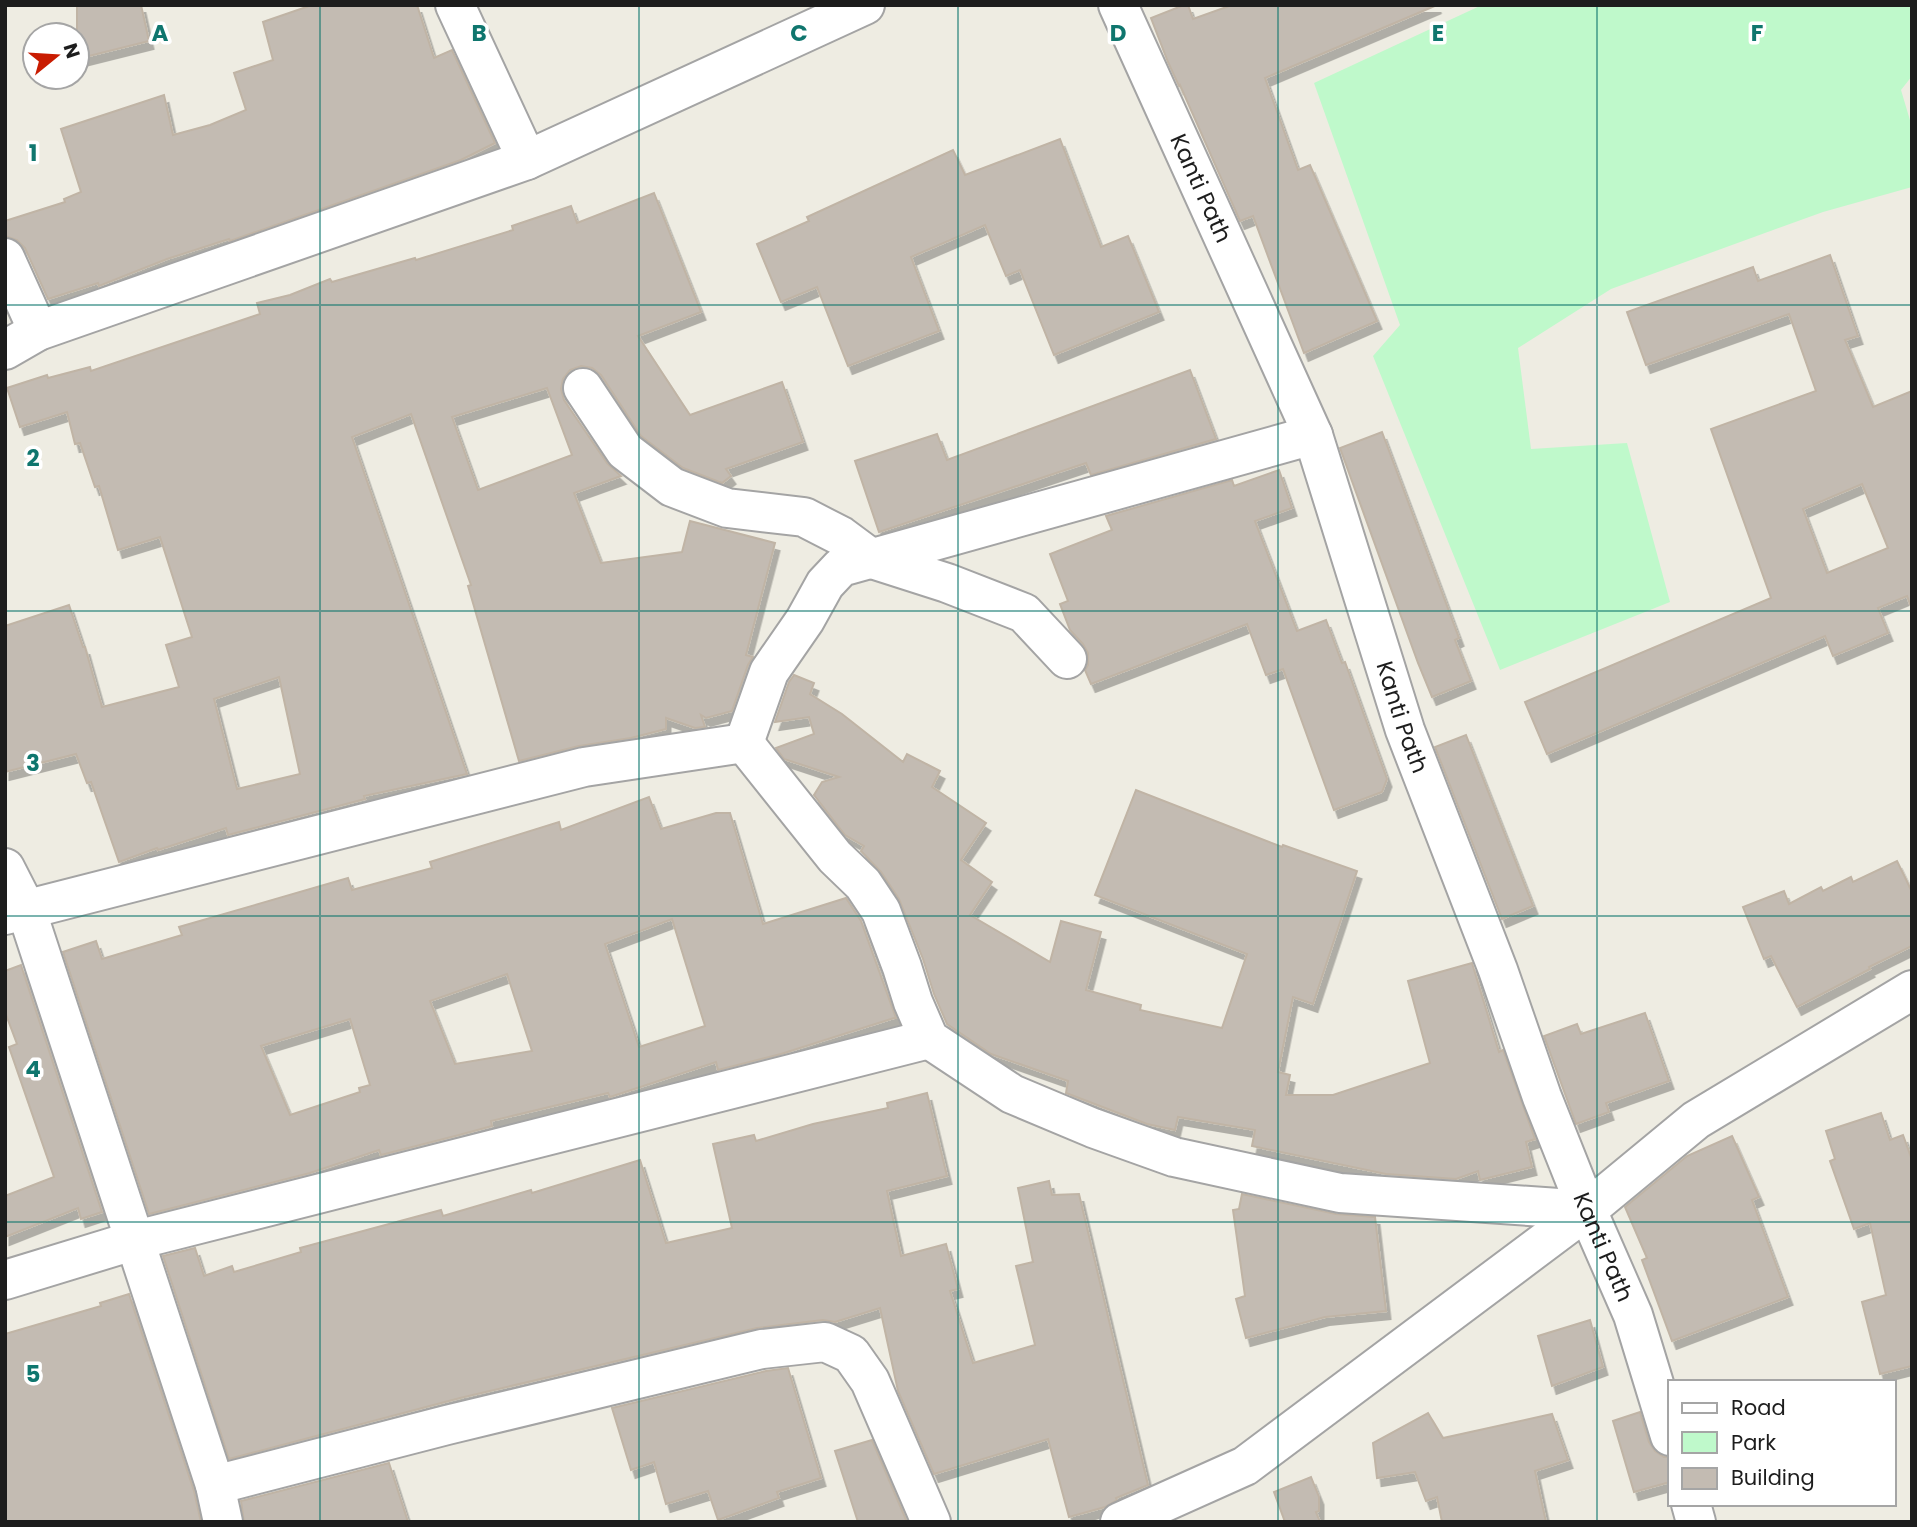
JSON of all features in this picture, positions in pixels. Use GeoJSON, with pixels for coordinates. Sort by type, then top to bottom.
{"type":"FeatureCollection","features":[{"type":"Feature","properties":{"kind":"street"},"geometry":{"type":"LineString","coordinates":[[455,5],[527,160]]}},
{"type":"Feature","properties":{"kind":"street"},"geometry":{"type":"LineString","coordinates":[[5,350],[38,331],[527,160],[865,5]]}},
{"type":"Feature","properties":{"kind":"street","name":"Kanti Path"},"geometry":{"type":"LineString","coordinates":[[1118,5],[1314,435],[1405,730],[1498,970],[1542,1097],[1633,1315],[1668,1429]]}},
{"type":"Feature","properties":{"kind":"street"},"geometry":{"type":"LineString","coordinates":[[5,258],[38,331]]}},
{"type":"Feature","properties":{"kind":"street"},"geometry":{"type":"LineString","coordinates":[[583,388],[625,451],[671,487],[727,508],[804,517],[841,536],[872,559],[947,583],[1024,613],[1068,659]]}},
{"type":"Feature","properties":{"kind":"street"},"geometry":{"type":"LineString","coordinates":[[744,743],[769,672],[805,620],[825,584],[841,567],[1314,435]]}},
{"type":"Feature","properties":{"kind":"street"},"geometry":{"type":"LineString","coordinates":[[16,912],[584,767],[744,743]]}},
{"type":"Feature","properties":{"kind":"street"},"geometry":{"type":"LineString","coordinates":[[744,743],[835,857],[863,884],[881,911],[929,1039],[1012,1094],[1093,1128],[1174,1157],[1340,1193],[1587,1209]]}},
{"type":"Feature","properties":{"kind":"street"},"geometry":{"type":"LineString","coordinates":[[5,868],[16,912],[136,1240],[219,1504],[447,1424],[762,1349],[825,1342],[852,1354],[870,1381],[931,1522]]}},
{"type":"Feature","properties":{"kind":"street"},"geometry":{"type":"LineString","coordinates":[[1121,1522],[1245,1466],[1587,1209],[1696,1120],[1912,990]]}},
{"type":"Feature","properties":{"kind":"street"},"geometry":{"type":"LineString","coordinates":[[5,1280],[136,1240],[929,1039]]}},
{"type":"Feature","properties":{"kind":"green space"},"geometry":{"type":"Polygon","coordinates":[[[1482,5],[1912,7],[1912,76],[1901,90],[1912,127],[1912,187],[1823,212],[1611,289],[1518,348],[1531,449],[1627,443],[1670,602],[1500,670],[1373,356],[1400,325],[1314,83],[1482,5]]]}},
{"type":"Feature","properties":{"kind":"building"},"geometry":{"type":"Polygon","coordinates":[[[77,5],[141,5],[149,41],[91,56],[91,21],[77,21],[77,5]]]}},
{"type":"Feature","properties":{"kind":"building"},"geometry":{"type":"Polygon","coordinates":[[[312,5],[417,5],[434,58],[452,50],[495,143],[461,160],[230,241],[229,239],[167,259],[99,286],[98,283],[48,299],[25,248],[17,240],[5,236],[5,221],[65,202],[64,199],[81,192],[61,129],[164,95],[173,135],[210,125],[246,110],[234,73],[273,60],[263,22],[312,5]]]}},
{"type":"Feature","properties":{"kind":"building"},"geometry":{"type":"Polygon","coordinates":[[[1188,5],[1193,19],[1232,5],[1437,5],[1265,78],[1298,170],[1310,165],[1377,321],[1304,353],[1253,216],[1240,221],[1151,18],[1188,5]]]}},
{"type":"Feature","properties":{"kind":"building"},"geometry":{"type":"Polygon","coordinates":[[[1060,139],[1101,247],[1128,236],[1159,312],[1054,355],[1020,270],[1006,276],[985,225],[911,257],[939,331],[848,366],[817,287],[781,302],[757,244],[809,221],[807,217],[953,150],[965,175],[1060,139]]]}},
{"type":"Feature","properties":{"kind":"building"},"geometry":{"type":"Polygon","coordinates":[[[654,193],[701,312],[638,336],[690,415],[782,382],[803,442],[726,469],[731,476],[722,483],[683,468],[641,436],[601,375],[592,368],[581,366],[570,370],[563,379],[561,389],[564,400],[607,463],[621,476],[574,493],[601,563],[682,552],[690,521],[775,543],[746,655],[753,657],[732,711],[706,718],[701,715],[705,727],[695,728],[666,718],[666,729],[519,761],[468,586],[471,585],[411,414],[352,437],[467,774],[364,796],[365,799],[228,835],[226,828],[119,862],[91,782],[87,783],[76,754],[5,772],[5,626],[69,605],[85,647],[102,707],[179,687],[166,645],[192,637],[160,537],[118,550],[99,486],[95,487],[80,443],[75,444],[67,412],[20,427],[7,388],[47,375],[48,378],[90,367],[91,371],[260,314],[257,303],[290,295],[330,279],[332,282],[415,258],[416,260],[513,230],[512,226],[571,206],[577,223],[654,193]],[[547,388],[452,417],[478,490],[572,455],[547,388]],[[279,677],[214,699],[237,789],[300,774],[279,677]]]}},
{"type":"Feature","properties":{"kind":"building"},"geometry":{"type":"Polygon","coordinates":[[[1830,255],[1858,336],[1845,340],[1873,407],[1912,391],[1912,603],[1910,604],[1907,596],[1878,608],[1888,633],[1833,656],[1825,636],[1547,754],[1525,702],[1771,598],[1711,429],[1816,391],[1789,314],[1646,365],[1627,312],[1753,267],[1758,281],[1830,255]],[[1862,484],[1803,509],[1827,573],[1888,548],[1862,484]]]}},
{"type":"Feature","properties":{"kind":"building"},"geometry":{"type":"Polygon","coordinates":[[[1190,370],[1216,439],[1091,475],[1086,463],[879,532],[855,461],[937,434],[947,460],[1190,370]]]}},
{"type":"Feature","properties":{"kind":"building"},"geometry":{"type":"Polygon","coordinates":[[[1382,432],[1459,638],[1455,640],[1471,681],[1432,697],[1340,448],[1382,432]]]}},
{"type":"Feature","properties":{"kind":"building"},"geometry":{"type":"Polygon","coordinates":[[[1279,470],[1292,508],[1255,521],[1297,631],[1326,620],[1342,663],[1345,662],[1387,779],[1382,792],[1334,810],[1283,669],[1266,675],[1247,624],[1091,684],[1085,670],[1088,653],[1070,630],[1060,604],[1068,601],[1050,554],[1112,530],[1106,516],[1232,480],[1234,486],[1279,470]]]}},
{"type":"Feature","properties":{"kind":"building"},"geometry":{"type":"Polygon","coordinates":[[[794,675],[814,683],[810,694],[842,714],[903,762],[907,754],[940,771],[932,787],[986,823],[961,860],[992,882],[970,915],[1050,962],[1061,921],[1101,932],[1086,990],[1141,1005],[1140,1010],[1222,1028],[1247,954],[1095,895],[1136,790],[1282,847],[1283,845],[1357,871],[1313,1004],[1293,997],[1278,1072],[1290,1075],[1286,1095],[1333,1095],[1430,1063],[1408,981],[1472,963],[1499,1052],[1503,1050],[1535,1139],[1526,1142],[1532,1167],[1480,1180],[1478,1171],[1456,1179],[1386,1174],[1252,1146],[1255,1130],[1178,1117],[1175,1130],[1147,1124],[1066,1093],[1068,1081],[991,1054],[947,1024],[899,899],[881,872],[861,851],[864,846],[845,835],[814,795],[822,782],[839,777],[784,759],[776,748],[814,734],[809,717],[775,722],[794,675]]]}},
{"type":"Feature","properties":{"kind":"building"},"geometry":{"type":"Polygon","coordinates":[[[1466,735],[1533,906],[1502,919],[1435,747],[1466,735]]]}},
{"type":"Feature","properties":{"kind":"building"},"geometry":{"type":"Polygon","coordinates":[[[649,797],[661,829],[716,813],[730,813],[763,924],[846,898],[861,921],[896,1018],[781,1054],[718,1070],[716,1062],[610,1097],[608,1093],[491,1121],[492,1126],[459,1135],[381,1155],[379,1150],[310,1173],[149,1214],[63,952],[96,941],[102,959],[182,935],[179,927],[348,878],[352,890],[432,868],[430,862],[559,822],[561,830],[649,797]],[[672,919],[605,944],[639,1047],[705,1026],[672,919]],[[507,974],[430,1001],[455,1064],[532,1051],[507,974]],[[350,1019],[261,1046],[290,1115],[360,1092],[359,1088],[370,1085],[350,1019]]]}},
{"type":"Feature","properties":{"kind":"building"},"geometry":{"type":"Polygon","coordinates":[[[1897,861],[1912,892],[1912,946],[1797,1007],[1771,956],[1764,959],[1743,907],[1784,891],[1789,904],[1821,887],[1823,891],[1851,877],[1853,882],[1897,861]]]}},
{"type":"Feature","properties":{"kind":"building"},"geometry":{"type":"Polygon","coordinates":[[[21,965],[102,1212],[81,1219],[78,1208],[5,1237],[5,1196],[54,1177],[9,1047],[17,1044],[5,1012],[5,971],[21,965]]]}},
{"type":"Feature","properties":{"kind":"building"},"geometry":{"type":"Polygon","coordinates":[[[1645,1013],[1669,1081],[1606,1103],[1609,1112],[1576,1124],[1544,1036],[1577,1024],[1581,1034],[1645,1013]]]}},
{"type":"Feature","properties":{"kind":"building"},"geometry":{"type":"Polygon","coordinates":[[[927,1093],[947,1176],[887,1191],[901,1256],[946,1244],[958,1289],[950,1291],[973,1363],[1035,1345],[1016,1266],[1033,1262],[1018,1188],[1049,1181],[1052,1195],[1079,1194],[1148,1485],[1116,1498],[1117,1500],[1105,1507],[1069,1517],[1048,1439],[934,1474],[898,1391],[880,1308],[835,1322],[823,1320],[757,1328],[460,1398],[229,1459],[163,1256],[195,1248],[204,1276],[232,1266],[234,1272],[301,1252],[300,1248],[441,1210],[443,1216],[531,1190],[532,1193],[640,1160],[666,1243],[732,1228],[713,1144],[754,1135],[756,1141],[813,1124],[888,1108],[887,1103],[927,1093]]]}},
{"type":"Feature","properties":{"kind":"building"},"geometry":{"type":"Polygon","coordinates":[[[1881,1113],[1890,1140],[1903,1135],[1912,1160],[1912,1366],[1880,1374],[1862,1302],[1886,1295],[1870,1223],[1854,1229],[1830,1161],[1835,1159],[1826,1131],[1881,1113]]]}},
{"type":"Feature","properties":{"kind":"building"},"geometry":{"type":"Polygon","coordinates":[[[1732,1136],[1759,1197],[1752,1200],[1788,1297],[1672,1341],[1642,1260],[1647,1258],[1625,1207],[1687,1156],[1732,1136]]]}},
{"type":"Feature","properties":{"kind":"building"},"geometry":{"type":"Polygon","coordinates":[[[1242,1194],[1336,1214],[1375,1217],[1386,1311],[1325,1317],[1246,1338],[1236,1299],[1245,1296],[1233,1210],[1239,1209],[1242,1194]]]}},
{"type":"Feature","properties":{"kind":"building"},"geometry":{"type":"Polygon","coordinates":[[[129,1294],[194,1491],[201,1522],[5,1522],[5,1334],[101,1306],[100,1303],[129,1294]]]}},
{"type":"Feature","properties":{"kind":"building"},"geometry":{"type":"Polygon","coordinates":[[[1590,1320],[1603,1367],[1552,1386],[1538,1336],[1590,1320]]]}},
{"type":"Feature","properties":{"kind":"building"},"geometry":{"type":"Polygon","coordinates":[[[788,1368],[821,1478],[777,1492],[779,1498],[718,1520],[708,1491],[666,1504],[654,1462],[631,1470],[612,1408],[788,1368]]]}},
{"type":"Feature","properties":{"kind":"building"},"geometry":{"type":"Polygon","coordinates":[[[1640,1412],[1649,1442],[1655,1451],[1668,1457],[1668,1483],[1634,1492],[1613,1421],[1640,1412]]]}},
{"type":"Feature","properties":{"kind":"building"},"geometry":{"type":"Polygon","coordinates":[[[1428,1413],[1443,1438],[1552,1414],[1568,1460],[1535,1471],[1546,1522],[1442,1522],[1437,1497],[1426,1501],[1415,1472],[1377,1478],[1373,1443],[1428,1413]]]}},
{"type":"Feature","properties":{"kind":"building"},"geometry":{"type":"Polygon","coordinates":[[[872,1440],[907,1522],[858,1522],[835,1451],[872,1440]]]}},
{"type":"Feature","properties":{"kind":"building"},"geometry":{"type":"Polygon","coordinates":[[[389,1463],[408,1522],[244,1522],[241,1501],[389,1463]]]}},
{"type":"Feature","properties":{"kind":"building"},"geometry":{"type":"Polygon","coordinates":[[[1311,1477],[1319,1497],[1319,1511],[1316,1512],[1320,1522],[1285,1522],[1274,1492],[1311,1477]]]}}]}
